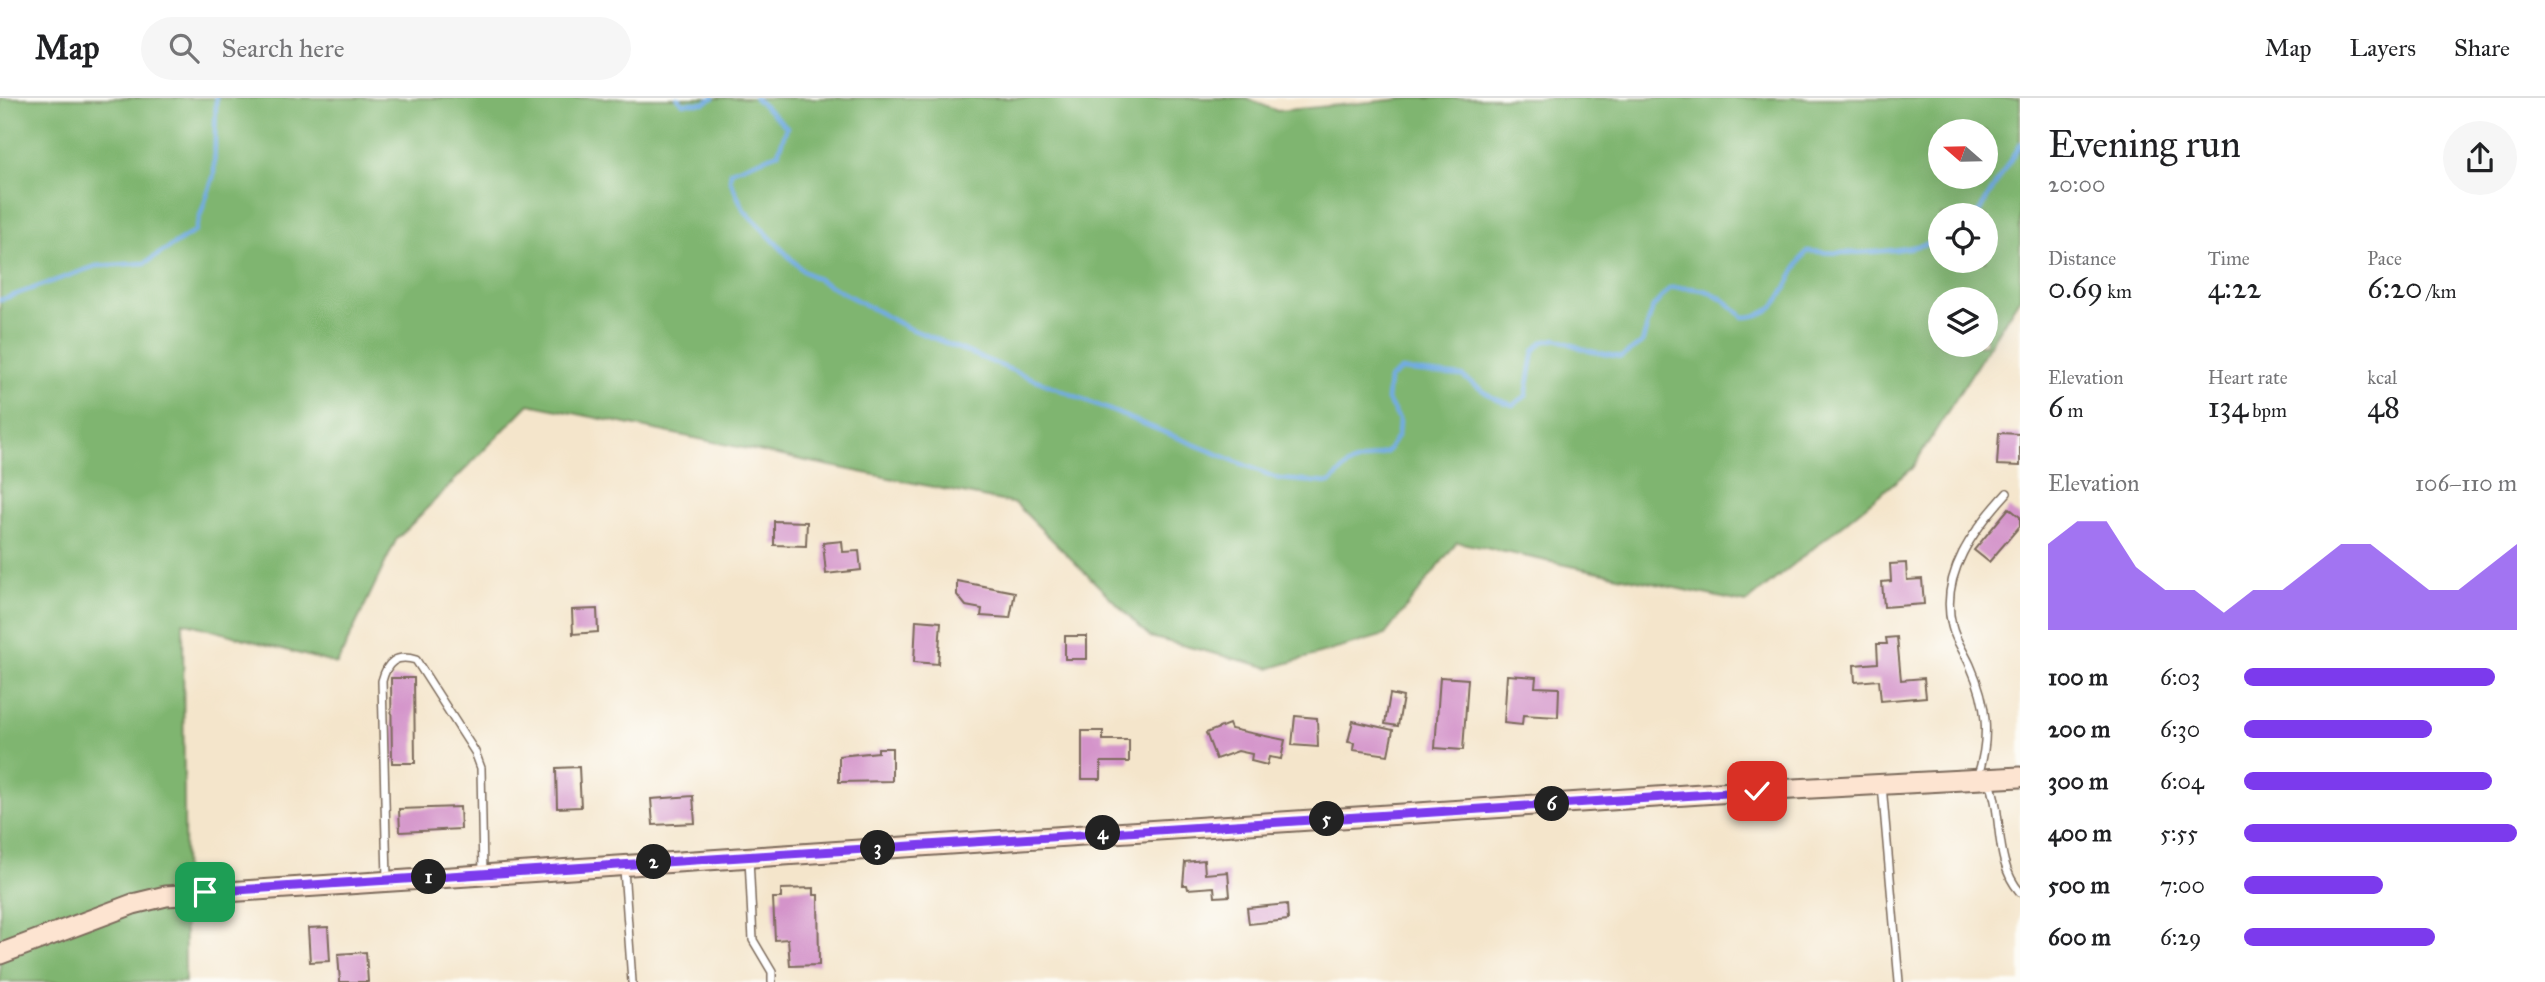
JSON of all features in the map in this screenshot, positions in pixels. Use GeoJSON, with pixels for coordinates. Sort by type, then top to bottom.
{"type":"FeatureCollection","features":[{"type":"Feature","properties":{"kind":"street"},"geometry":{"type":"LineString","coordinates":[[0,954],[133,904],[166,896],[623,864],[2020,777]]}},
{"type":"Feature","properties":{"kind":"lane"},"geometry":{"type":"LineString","coordinates":[[2007,493],[1969,539],[1954,573],[1950,595],[1951,624],[1980,690],[1986,719],[1987,743],[1982,779],[1998,808],[2004,867],[2020,892]]}},
{"type":"Feature","properties":{"kind":"lane"},"geometry":{"type":"LineString","coordinates":[[387,880],[382,681],[385,668],[392,660],[405,657],[415,660],[475,752],[481,768],[484,874]]}},
{"type":"Feature","properties":{"kind":"lane"},"geometry":{"type":"LineString","coordinates":[[1882,784],[1899,982]]}},
{"type":"Feature","properties":{"kind":"lane"},"geometry":{"type":"LineString","coordinates":[[749,856],[753,940],[772,972],[772,982]]}},
{"type":"Feature","properties":{"kind":"lane"},"geometry":{"type":"LineString","coordinates":[[623,864],[632,982]]}},
{"type":"Feature","properties":{"kind":"green space"},"geometry":{"type":"Polygon","coordinates":[[[0,98],[1246,98],[1277,111],[1412,98],[2020,98],[2020,297],[1998,332],[1998,287],[1928,287],[1928,357],[1982,357],[1912,468],[1746,603],[1457,542],[1385,635],[1271,668],[1150,637],[1016,504],[529,404],[396,540],[337,664],[183,622],[185,982],[0,982],[0,98]]]}},
{"type":"Feature","properties":{"kind":"building"},"geometry":{"type":"Polygon","coordinates":[[[1999,433],[2020,434],[2020,466],[1997,465],[1999,433]]]}},
{"type":"Feature","properties":{"kind":"building"},"geometry":{"type":"Polygon","coordinates":[[[2009,508],[2020,517],[2020,526],[1989,562],[1974,550],[2009,508]]]}},
{"type":"Feature","properties":{"kind":"building"},"geometry":{"type":"Polygon","coordinates":[[[774,521],[807,522],[806,546],[774,545],[774,521]]]}},
{"type":"Feature","properties":{"kind":"building"},"geometry":{"type":"Polygon","coordinates":[[[842,541],[843,552],[859,551],[861,570],[826,574],[823,543],[842,541]]]}},
{"type":"Feature","properties":{"kind":"building"},"geometry":{"type":"Polygon","coordinates":[[[1906,563],[1907,580],[1922,579],[1924,604],[1884,607],[1882,582],[1891,581],[1890,564],[1906,563]]]}},
{"type":"Feature","properties":{"kind":"building"},"geometry":{"type":"Polygon","coordinates":[[[957,581],[1015,592],[1010,618],[981,616],[982,609],[966,606],[957,595],[957,581]]]}},
{"type":"Feature","properties":{"kind":"building"},"geometry":{"type":"Polygon","coordinates":[[[597,609],[598,632],[573,634],[572,610],[597,609]]]}},
{"type":"Feature","properties":{"kind":"building"},"geometry":{"type":"Polygon","coordinates":[[[916,620],[941,622],[938,664],[914,662],[916,620]]]}},
{"type":"Feature","properties":{"kind":"building"},"geometry":{"type":"Polygon","coordinates":[[[1065,636],[1087,636],[1087,659],[1065,659],[1065,636]]]}},
{"type":"Feature","properties":{"kind":"building"},"geometry":{"type":"Polygon","coordinates":[[[1897,637],[1901,680],[1924,678],[1926,697],[1881,701],[1879,680],[1855,682],[1854,665],[1878,663],[1877,644],[1887,644],[1886,638],[1897,637]]]}},
{"type":"Feature","properties":{"kind":"building"},"geometry":{"type":"Polygon","coordinates":[[[1507,675],[1536,677],[1535,687],[1559,688],[1558,717],[1523,715],[1522,725],[1504,723],[1507,675]]]}},
{"type":"Feature","properties":{"kind":"building"},"geometry":{"type":"Polygon","coordinates":[[[1440,677],[1468,679],[1463,750],[1435,748],[1440,677]]]}},
{"type":"Feature","properties":{"kind":"building"},"geometry":{"type":"Polygon","coordinates":[[[391,678],[414,678],[415,763],[392,763],[391,678]]]}},
{"type":"Feature","properties":{"kind":"building"},"geometry":{"type":"Polygon","coordinates":[[[1390,694],[1403,697],[1398,726],[1385,724],[1390,694]]]}},
{"type":"Feature","properties":{"kind":"building"},"geometry":{"type":"Polygon","coordinates":[[[1295,716],[1317,718],[1318,747],[1292,745],[1295,716]]]}},
{"type":"Feature","properties":{"kind":"building"},"geometry":{"type":"Polygon","coordinates":[[[1353,721],[1393,730],[1388,755],[1353,750],[1354,743],[1348,742],[1353,721]]]}},
{"type":"Feature","properties":{"kind":"building"},"geometry":{"type":"Polygon","coordinates":[[[1229,724],[1231,729],[1285,740],[1281,759],[1269,757],[1267,765],[1251,761],[1252,754],[1238,751],[1216,759],[1206,733],[1229,724]]]}},
{"type":"Feature","properties":{"kind":"building"},"geometry":{"type":"Polygon","coordinates":[[[1082,731],[1103,731],[1103,740],[1129,740],[1129,762],[1101,762],[1101,779],[1082,779],[1082,731]]]}},
{"type":"Feature","properties":{"kind":"building"},"geometry":{"type":"Polygon","coordinates":[[[878,748],[892,748],[892,781],[839,782],[839,756],[878,752],[878,748]]]}},
{"type":"Feature","properties":{"kind":"building"},"geometry":{"type":"Polygon","coordinates":[[[579,767],[581,807],[557,808],[556,768],[579,767]]]}},
{"type":"Feature","properties":{"kind":"building"},"geometry":{"type":"Polygon","coordinates":[[[693,796],[695,823],[653,825],[651,799],[693,796]]]}},
{"type":"Feature","properties":{"kind":"building"},"geometry":{"type":"Polygon","coordinates":[[[460,807],[461,829],[400,832],[399,809],[460,807]]]}},
{"type":"Feature","properties":{"kind":"building"},"geometry":{"type":"Polygon","coordinates":[[[1204,860],[1205,874],[1228,872],[1230,896],[1215,897],[1214,887],[1188,889],[1187,885],[1183,885],[1185,862],[1204,860]]]}},
{"type":"Feature","properties":{"kind":"building"},"geometry":{"type":"Polygon","coordinates":[[[814,888],[814,895],[818,895],[819,965],[790,966],[788,939],[775,940],[773,898],[781,898],[781,889],[814,888]]]}},
{"type":"Feature","properties":{"kind":"building"},"geometry":{"type":"Polygon","coordinates":[[[1287,904],[1288,920],[1249,924],[1247,908],[1287,904]]]}},
{"type":"Feature","properties":{"kind":"building"},"geometry":{"type":"Polygon","coordinates":[[[328,927],[330,961],[310,962],[308,928],[328,927]]]}},
{"type":"Feature","properties":{"kind":"building"},"geometry":{"type":"Polygon","coordinates":[[[366,952],[368,982],[340,982],[338,954],[366,952]]]}},
{"type":"Feature","properties":{"kind":"waterway"},"geometry":{"type":"LineString","coordinates":[[0,300],[96,266],[145,263],[195,231],[214,175],[216,98]]}},
{"type":"Feature","properties":{"kind":"waterway"},"geometry":{"type":"LineString","coordinates":[[678,98],[683,103],[704,103],[713,98]]}},
{"type":"Feature","properties":{"kind":"waterway"},"geometry":{"type":"LineString","coordinates":[[755,98],[787,127],[778,153],[731,171],[730,180],[744,210],[803,271],[906,327],[1279,479],[1330,483],[1348,465],[1387,452],[1398,435],[1399,419],[1387,400],[1389,379],[1401,370],[1462,376],[1495,399],[1513,405],[1526,396],[1534,351],[1542,342],[1557,339],[1589,351],[1621,357],[1642,343],[1653,307],[1670,288],[1693,288],[1711,292],[1743,317],[1757,315],[1776,304],[1807,251],[1875,252],[1928,243]]}},
{"type":"Feature","properties":{"kind":"waterway"},"geometry":{"type":"LineString","coordinates":[[1984,203],[2020,144]]}},
{"type":"Feature","properties":{"kind":"route"},"geometry":{"type":"LineString","coordinates":[[205,892],[1757,791]]}}]}
